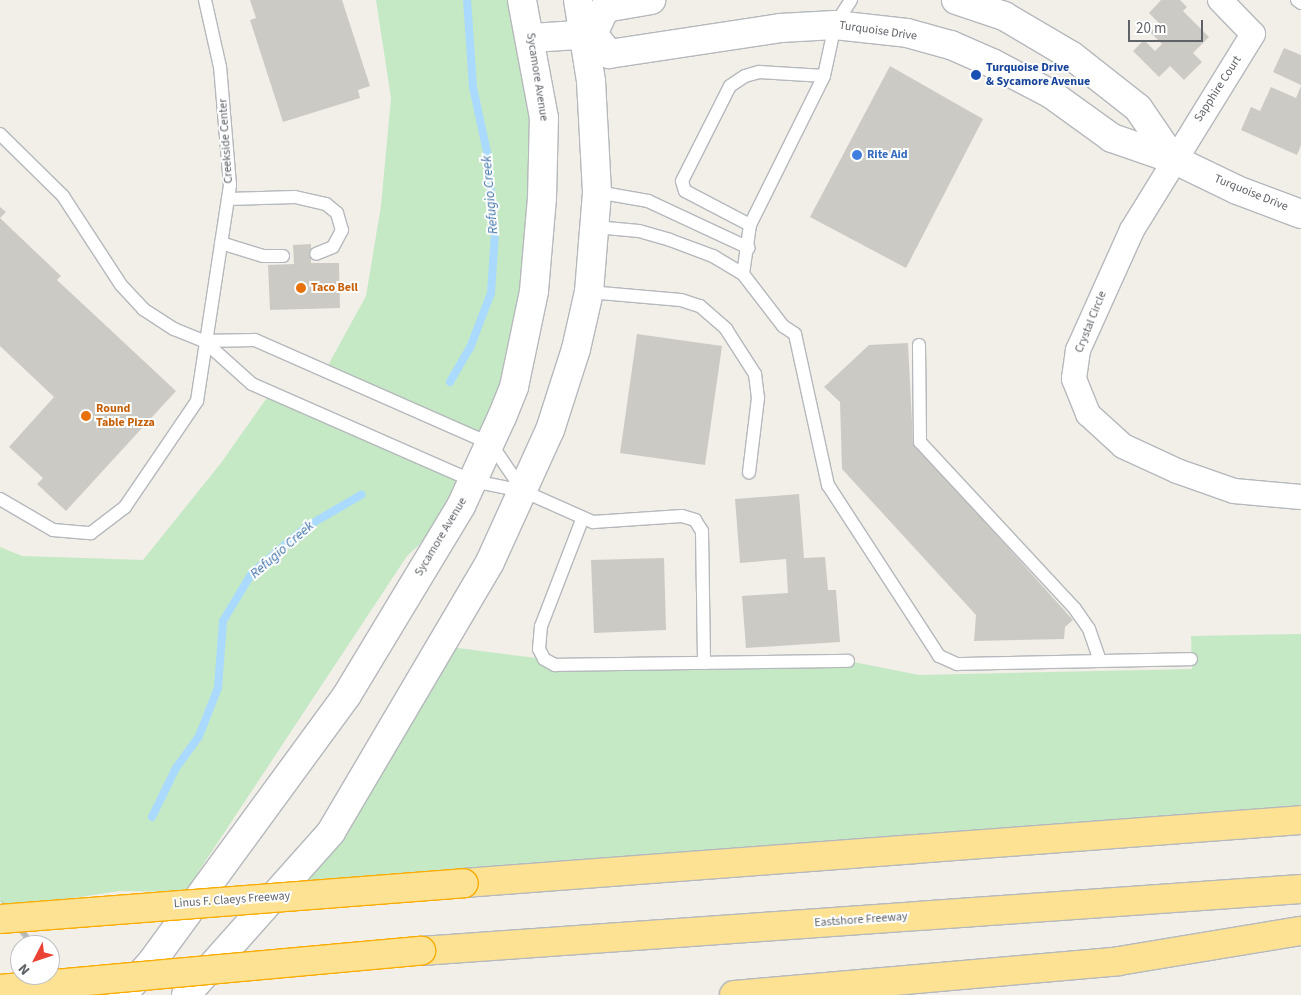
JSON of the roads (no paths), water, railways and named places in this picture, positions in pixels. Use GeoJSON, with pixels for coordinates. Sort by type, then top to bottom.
{"type":"FeatureCollection","features":[{"type":"Feature","properties":{"kind":"highway","name":"Linus F. Claeys Freeway"},"geometry":{"type":"LineString","coordinates":[[0,919],[1301,820]]}},
{"type":"Feature","properties":{"kind":"highway","name":"Eastshore Freeway"},"geometry":{"type":"LineString","coordinates":[[0,990],[421,952],[1301,889]]}},
{"type":"Feature","properties":{"kind":"highway"},"geometry":{"type":"LineString","coordinates":[[734,995],[1119,961],[1301,931]]}},
{"type":"Feature","properties":{"kind":"main road","name":"Sycamore Avenue"},"geometry":{"type":"LineString","coordinates":[[122,995],[151,963],[347,695],[473,481],[491,444],[514,386],[534,292],[544,118],[532,38],[522,0]]}},
{"type":"Feature","properties":{"kind":"main road"},"geometry":{"type":"LineString","coordinates":[[186,995],[331,832],[490,562],[550,430],[576,349],[588,292],[595,227],[597,192],[589,34],[578,0]]}},
{"type":"Feature","properties":{"kind":"main road"},"geometry":{"type":"LineString","coordinates":[[589,34],[605,8],[651,0]]}},
{"type":"Feature","properties":{"kind":"main road","name":"Turquoise Drive"},"geometry":{"type":"LineString","coordinates":[[956,0],[1004,16],[1072,56],[1138,108],[1173,159]]}},
{"type":"Feature","properties":{"kind":"main road","name":"Turquoise Drive"},"geometry":{"type":"LineString","coordinates":[[589,34],[610,54],[780,28],[836,25],[908,33],[951,45],[1051,94],[1112,138],[1173,159],[1237,190],[1301,214]]}},
{"type":"Feature","properties":{"kind":"main road"},"geometry":{"type":"LineString","coordinates":[[532,38],[589,34]]}},
{"type":"Feature","properties":{"kind":"street","name":"Sapphire Court"},"geometry":{"type":"LineString","coordinates":[[1173,159],[1254,34],[1220,0]]}},
{"type":"Feature","properties":{"kind":"street","name":"Crystal Circle"},"geometry":{"type":"LineString","coordinates":[[1173,159],[1132,230],[1078,350],[1074,379],[1078,396],[1103,431],[1123,446],[1178,472],[1234,491],[1301,497]]}},
{"type":"Feature","properties":{"kind":"street"},"geometry":{"type":"LineString","coordinates":[[151,963],[181,995]]}},
{"type":"Feature","properties":{"kind":"lane","name":"Creekside Center"},"geometry":{"type":"LineString","coordinates":[[0,498],[53,530],[91,533],[125,507],[197,401],[204,341],[228,200],[229,155],[220,68],[205,0]]}},
{"type":"Feature","properties":{"kind":"lane"},"geometry":{"type":"LineString","coordinates":[[743,274],[749,248],[750,224],[824,76],[836,25],[851,0]]}},
{"type":"Feature","properties":{"kind":"lane"},"geometry":{"type":"LineString","coordinates":[[1297,0],[1301,3]]}},
{"type":"Feature","properties":{"kind":"lane"},"geometry":{"type":"LineString","coordinates":[[750,224],[685,191],[682,181],[730,86],[745,76],[759,72],[824,76]]}},
{"type":"Feature","properties":{"kind":"lane"},"geometry":{"type":"LineString","coordinates":[[0,134],[63,196],[121,286],[143,308],[174,329],[204,341],[252,384],[473,481],[523,491],[582,520],[682,516],[695,520],[702,531],[704,663]]}},
{"type":"Feature","properties":{"kind":"lane"},"geometry":{"type":"LineString","coordinates":[[597,192],[648,201],[749,248]]}},
{"type":"Feature","properties":{"kind":"lane"},"geometry":{"type":"LineString","coordinates":[[228,200],[295,197],[326,204],[337,213],[342,230],[333,247],[316,254]]}},
{"type":"Feature","properties":{"kind":"lane"},"geometry":{"type":"LineString","coordinates":[[595,227],[639,231],[713,256],[743,274],[783,326],[795,334],[828,485],[939,656],[957,664],[1099,658],[1191,659]]}},
{"type":"Feature","properties":{"kind":"lane"},"geometry":{"type":"LineString","coordinates":[[221,243],[263,256],[283,256]]}},
{"type":"Feature","properties":{"kind":"lane"},"geometry":{"type":"LineString","coordinates":[[588,292],[681,300],[700,306],[726,329],[755,374],[758,398],[749,472]]}},
{"type":"Feature","properties":{"kind":"lane"},"geometry":{"type":"LineString","coordinates":[[204,341],[255,340],[491,444],[523,491]]}},
{"type":"Feature","properties":{"kind":"lane"},"geometry":{"type":"LineString","coordinates":[[919,346],[920,442],[1075,609],[1089,629],[1099,658]]}},
{"type":"Feature","properties":{"kind":"lane"},"geometry":{"type":"LineString","coordinates":[[582,520],[541,626],[539,648],[544,659],[555,665],[848,661]]}},
{"type":"Feature","properties":{"kind":"waterway","name":"Refugio Creek"},"geometry":{"type":"LineString","coordinates":[[450,382],[470,348],[491,293],[495,233],[487,152],[473,87],[467,0]]}},
{"type":"Feature","properties":{"kind":"waterway","name":"Refugio Creek"},"geometry":{"type":"LineString","coordinates":[[152,817],[176,768],[199,736],[218,688],[223,621],[252,573],[306,527],[361,495]]}},
{"type":"Feature","properties":{"kind":"railway"},"geometry":{"type":"LineString","coordinates":[[0,903],[25,935]]}},
{"type":"Feature","properties":{"kind":"railway"},"geometry":{"type":"LineString","coordinates":[[60,980],[72,995]]}},
{"type":"Feature","properties":{"kind":"place","name":"Turquoise Drive & Sycamore Avenue"},"geometry":{"type":"Point","coordinates":[976,75]}},
{"type":"Feature","properties":{"kind":"place","name":"Rite Aid"},"geometry":{"type":"Point","coordinates":[857,155]}},
{"type":"Feature","properties":{"kind":"place","name":"Taco Bell"},"geometry":{"type":"Point","coordinates":[301,288]}},
{"type":"Feature","properties":{"kind":"place","name":"Round Table Pizza"},"geometry":{"type":"Point","coordinates":[86,416]}}]}
